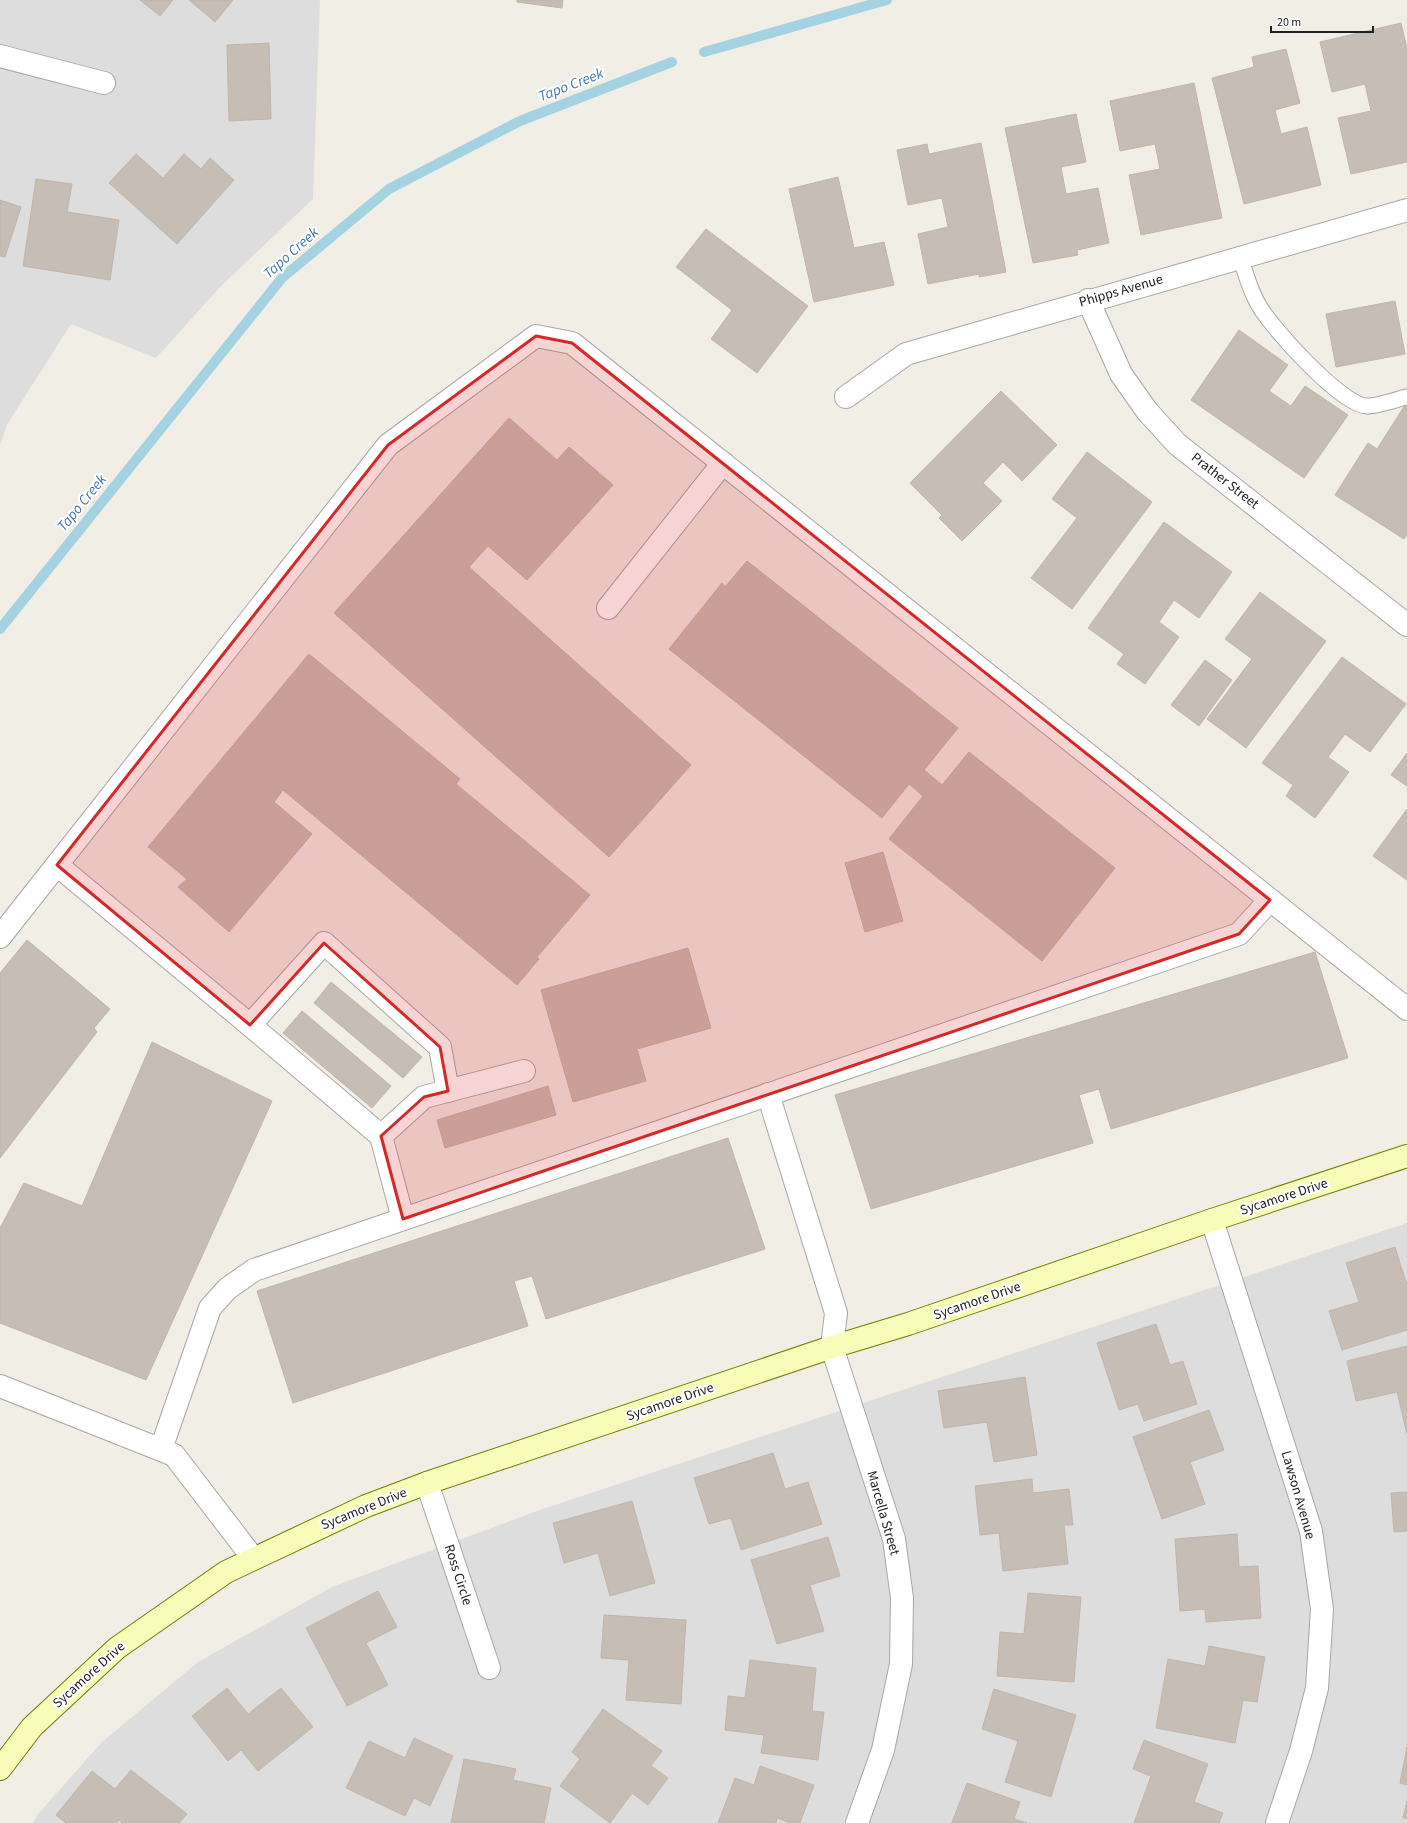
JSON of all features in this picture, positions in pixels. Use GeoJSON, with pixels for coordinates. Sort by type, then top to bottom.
{"type":"FeatureCollection","features":[{"type":"Feature","properties":{"kind":"main road","name":"Sycamore Drive"},"geometry":{"type":"LineString","coordinates":[[0,1769],[32,1727],[117,1648],[226,1572],[366,1506],[427,1483],[832,1347],[908,1324],[1212,1220],[1407,1156]]}},
{"type":"Feature","properties":{"kind":"street"},"geometry":{"type":"LineString","coordinates":[[0,56],[104,83]]}},
{"type":"Feature","properties":{"kind":"street","name":"Phipps Avenue"},"geometry":{"type":"LineString","coordinates":[[846,397],[906,354],[1088,300],[1407,210]]}},
{"type":"Feature","properties":{"kind":"street","name":"Prather Street"},"geometry":{"type":"LineString","coordinates":[[1088,300],[1121,374],[1146,411],[1177,444],[1407,625]]}},
{"type":"Feature","properties":{"kind":"street"},"geometry":{"type":"LineString","coordinates":[[0,938],[388,445],[536,336],[572,343],[1407,1009]]}},
{"type":"Feature","properties":{"kind":"street"},"geometry":{"type":"LineString","coordinates":[[608,608],[723,463]]}},
{"type":"Feature","properties":{"kind":"street"},"geometry":{"type":"LineString","coordinates":[[57,865],[381,1136],[403,1219]]}},
{"type":"Feature","properties":{"kind":"street"},"geometry":{"type":"LineString","coordinates":[[161,1449],[210,1308],[227,1289],[254,1270],[1239,934],[1270,900]]}},
{"type":"Feature","properties":{"kind":"street"},"geometry":{"type":"LineString","coordinates":[[250,1025],[324,943],[440,1047],[448,1091]]}},
{"type":"Feature","properties":{"kind":"street"},"geometry":{"type":"LineString","coordinates":[[381,1136],[424,1097],[524,1071]]}},
{"type":"Feature","properties":{"kind":"street"},"geometry":{"type":"LineString","coordinates":[[768,1094],[836,1313],[832,1347]]}},
{"type":"Feature","properties":{"kind":"street","name":"Lawson Avenue"},"geometry":{"type":"LineString","coordinates":[[1212,1220],[1311,1531],[1322,1609],[1317,1688],[1301,1751],[1277,1823]]}},
{"type":"Feature","properties":{"kind":"street","name":"Marcella Street"},"geometry":{"type":"LineString","coordinates":[[832,1347],[894,1539],[902,1598],[901,1664],[883,1750],[857,1823]]}},
{"type":"Feature","properties":{"kind":"street"},"geometry":{"type":"LineString","coordinates":[[0,1386],[174,1455],[253,1558]]}},
{"type":"Feature","properties":{"kind":"street","name":"Ross Circle"},"geometry":{"type":"LineString","coordinates":[[427,1483],[489,1668]]}},
{"type":"Feature","properties":{"kind":"lane"},"geometry":{"type":"LineString","coordinates":[[1240,257],[1256,301],[1275,330],[1307,363],[1337,390],[1355,403],[1366,406],[1406,397]]}},
{"type":"Feature","properties":{"kind":"highlighted area"},"geometry":{"type":"Polygon","coordinates":[[[536,336],[572,343],[1270,900],[1239,934],[403,1219],[381,1136],[424,1097],[448,1091],[440,1047],[324,943],[250,1025],[57,865],[388,445],[536,336]]]}},
{"type":"Feature","properties":{"kind":"shaded area"},"geometry":{"type":"Polygon","coordinates":[[[0,0],[320,0],[313,199],[221,286],[156,358],[71,324],[8,423],[0,445],[0,0]]]}},
{"type":"Feature","properties":{"kind":"shaded area"},"geometry":{"type":"Polygon","coordinates":[[[1407,1223],[1407,1823],[33,1823],[38,1814],[102,1742],[198,1662],[332,1587],[540,1510],[1407,1223]]]}},
{"type":"Feature","properties":{"kind":"building"},"geometry":{"type":"Polygon","coordinates":[[[140,0],[173,0],[160,16],[140,0]]]}},
{"type":"Feature","properties":{"kind":"building"},"geometry":{"type":"Polygon","coordinates":[[[189,0],[233,0],[215,22],[189,0]]]}},
{"type":"Feature","properties":{"kind":"building"},"geometry":{"type":"Polygon","coordinates":[[[517,0],[563,0],[562,8],[517,2],[517,0]]]}},
{"type":"Feature","properties":{"kind":"building"},"geometry":{"type":"Polygon","coordinates":[[[1401,23],[1407,48],[1407,162],[1351,174],[1338,118],[1371,111],[1365,84],[1332,92],[1320,42],[1401,23]]]}},
{"type":"Feature","properties":{"kind":"building"},"geometry":{"type":"Polygon","coordinates":[[[269,43],[271,119],[229,121],[227,45],[269,43]]]}},
{"type":"Feature","properties":{"kind":"building"},"geometry":{"type":"Polygon","coordinates":[[[1286,49],[1300,103],[1275,110],[1281,134],[1307,127],[1321,185],[1244,204],[1212,78],[1254,67],[1252,57],[1286,49]]]}},
{"type":"Feature","properties":{"kind":"building"},"geometry":{"type":"Polygon","coordinates":[[[1194,83],[1222,218],[1141,235],[1129,175],[1160,169],[1155,144],[1120,151],[1110,101],[1194,83]]]}},
{"type":"Feature","properties":{"kind":"building"},"geometry":{"type":"Polygon","coordinates":[[[1076,114],[1086,162],[1061,167],[1066,194],[1098,188],[1109,243],[1077,250],[1078,255],[1033,263],[1005,128],[1076,114]]]}},
{"type":"Feature","properties":{"kind":"building"},"geometry":{"type":"Polygon","coordinates":[[[981,143],[1006,272],[979,277],[979,274],[928,284],[918,234],[948,227],[942,198],[908,205],[897,150],[927,144],[929,154],[981,143]]]}},
{"type":"Feature","properties":{"kind":"building"},"geometry":{"type":"Polygon","coordinates":[[[136,154],[163,178],[184,154],[201,169],[210,158],[234,180],[177,244],[109,183],[136,154]]]}},
{"type":"Feature","properties":{"kind":"building"},"geometry":{"type":"Polygon","coordinates":[[[838,177],[854,248],[884,242],[894,285],[814,302],[789,189],[838,177]]]}},
{"type":"Feature","properties":{"kind":"building"},"geometry":{"type":"Polygon","coordinates":[[[36,179],[72,184],[67,212],[119,220],[110,280],[23,266],[36,179]]]}},
{"type":"Feature","properties":{"kind":"building"},"geometry":{"type":"Polygon","coordinates":[[[0,200],[21,207],[5,257],[0,256],[0,200]]]}},
{"type":"Feature","properties":{"kind":"building"},"geometry":{"type":"Polygon","coordinates":[[[706,229],[808,306],[757,373],[711,339],[732,310],[676,267],[706,229]]]}},
{"type":"Feature","properties":{"kind":"building"},"geometry":{"type":"Polygon","coordinates":[[[1395,301],[1405,354],[1336,367],[1326,314],[1395,301]]]}},
{"type":"Feature","properties":{"kind":"building"},"geometry":{"type":"Polygon","coordinates":[[[1239,330],[1288,365],[1269,391],[1291,406],[1305,386],[1348,415],[1304,478],[1191,400],[1239,330]]]}},
{"type":"Feature","properties":{"kind":"building"},"geometry":{"type":"Polygon","coordinates":[[[1001,391],[1057,445],[1022,481],[1003,462],[983,483],[1002,501],[962,541],[939,518],[942,515],[910,483],[1001,391]]]}},
{"type":"Feature","properties":{"kind":"building"},"geometry":{"type":"Polygon","coordinates":[[[1405,405],[1407,407],[1407,535],[1404,539],[1335,495],[1368,443],[1377,449],[1405,405]]]}},
{"type":"Feature","properties":{"kind":"building"},"geometry":{"type":"Polygon","coordinates":[[[509,418],[557,460],[569,447],[613,485],[527,580],[488,546],[469,567],[691,765],[609,857],[334,613],[509,418]]]}},
{"type":"Feature","properties":{"kind":"building"},"geometry":{"type":"Polygon","coordinates":[[[1087,452],[1152,502],[1072,609],[1031,578],[1077,518],[1052,499],[1087,452]]]}},
{"type":"Feature","properties":{"kind":"building"},"geometry":{"type":"Polygon","coordinates":[[[1164,522],[1232,572],[1199,618],[1174,600],[1159,622],[1179,637],[1145,684],[1117,664],[1124,654],[1088,628],[1164,522]]]}},
{"type":"Feature","properties":{"kind":"building"},"geometry":{"type":"Polygon","coordinates":[[[747,561],[958,728],[924,770],[942,785],[969,752],[1115,868],[1042,961],[889,839],[923,796],[909,784],[882,818],[669,649],[722,583],[725,587],[747,561]]]}},
{"type":"Feature","properties":{"kind":"building"},"geometry":{"type":"Polygon","coordinates":[[[1260,592],[1326,641],[1246,748],[1207,719],[1252,659],[1225,639],[1260,592]]]}},
{"type":"Feature","properties":{"kind":"building"},"geometry":{"type":"Polygon","coordinates":[[[309,654],[460,779],[456,784],[590,895],[537,957],[539,959],[517,985],[283,790],[274,802],[312,834],[229,932],[178,887],[187,879],[148,847],[309,654]]]}},
{"type":"Feature","properties":{"kind":"building"},"geometry":{"type":"Polygon","coordinates":[[[1342,657],[1406,704],[1370,752],[1345,734],[1328,757],[1349,772],[1315,818],[1286,796],[1293,785],[1262,763],[1342,657]]]}},
{"type":"Feature","properties":{"kind":"building"},"geometry":{"type":"Polygon","coordinates":[[[1205,660],[1232,680],[1199,726],[1171,705],[1205,660]]]}},
{"type":"Feature","properties":{"kind":"building"},"geometry":{"type":"Polygon","coordinates":[[[1407,753],[1407,786],[1391,775],[1407,753]]]}},
{"type":"Feature","properties":{"kind":"building"},"geometry":{"type":"Polygon","coordinates":[[[1407,809],[1407,880],[1373,856],[1407,809]]]}},
{"type":"Feature","properties":{"kind":"building"},"geometry":{"type":"Polygon","coordinates":[[[883,852],[903,921],[865,932],[845,863],[883,852]]]}},
{"type":"Feature","properties":{"kind":"building"},"geometry":{"type":"Polygon","coordinates":[[[27,940],[110,1009],[94,1028],[97,1032],[0,1158],[0,973],[27,940]]]}},
{"type":"Feature","properties":{"kind":"building"},"geometry":{"type":"Polygon","coordinates":[[[688,948],[711,1028],[637,1049],[646,1081],[573,1102],[541,990],[688,948]]]}},
{"type":"Feature","properties":{"kind":"building"},"geometry":{"type":"Polygon","coordinates":[[[1315,952],[1348,1058],[1111,1129],[1099,1089],[1079,1095],[1093,1143],[871,1209],[835,1095],[1315,952]]]}},
{"type":"Feature","properties":{"kind":"building"},"geometry":{"type":"Polygon","coordinates":[[[331,982],[422,1057],[403,1078],[314,1003],[331,982]]]}},
{"type":"Feature","properties":{"kind":"building"},"geometry":{"type":"Polygon","coordinates":[[[302,1011],[391,1086],[372,1108],[283,1033],[302,1011]]]}},
{"type":"Feature","properties":{"kind":"building"},"geometry":{"type":"Polygon","coordinates":[[[152,1042],[272,1101],[146,1380],[0,1323],[0,1228],[24,1183],[82,1206],[152,1042]]]}},
{"type":"Feature","properties":{"kind":"building"},"geometry":{"type":"Polygon","coordinates":[[[548,1086],[556,1115],[445,1148],[437,1120],[548,1086]]]}},
{"type":"Feature","properties":{"kind":"building"},"geometry":{"type":"Polygon","coordinates":[[[728,1138],[765,1249],[546,1319],[532,1276],[514,1281],[528,1326],[293,1403],[257,1291],[728,1138]]]}},
{"type":"Feature","properties":{"kind":"building"},"geometry":{"type":"Polygon","coordinates":[[[1395,1247],[1407,1285],[1407,1330],[1342,1350],[1329,1311],[1359,1302],[1346,1263],[1395,1247]]]}},
{"type":"Feature","properties":{"kind":"building"},"geometry":{"type":"Polygon","coordinates":[[[1156,1324],[1170,1365],[1183,1361],[1197,1404],[1144,1421],[1138,1404],[1119,1410],[1097,1343],[1156,1324]]]}},
{"type":"Feature","properties":{"kind":"building"},"geometry":{"type":"Polygon","coordinates":[[[1407,1346],[1407,1434],[1397,1392],[1356,1401],[1347,1361],[1407,1346]]]}},
{"type":"Feature","properties":{"kind":"building"},"geometry":{"type":"Polygon","coordinates":[[[1025,1377],[1037,1455],[994,1462],[987,1422],[944,1428],[938,1391],[1025,1377]]]}},
{"type":"Feature","properties":{"kind":"building"},"geometry":{"type":"Polygon","coordinates":[[[1209,1410],[1224,1450],[1190,1462],[1205,1504],[1162,1519],[1133,1437],[1209,1410]]]}},
{"type":"Feature","properties":{"kind":"building"},"geometry":{"type":"Polygon","coordinates":[[[773,1453],[785,1489],[808,1482],[822,1524],[741,1550],[731,1518],[709,1524],[694,1478],[773,1453]]]}},
{"type":"Feature","properties":{"kind":"building"},"geometry":{"type":"Polygon","coordinates":[[[1032,1479],[1033,1493],[1069,1489],[1073,1525],[1064,1525],[1068,1564],[1003,1571],[999,1533],[980,1535],[975,1486],[1032,1479]]]}},
{"type":"Feature","properties":{"kind":"building"},"geometry":{"type":"Polygon","coordinates":[[[1407,1492],[1407,1531],[1394,1532],[1391,1493],[1407,1492]]]}},
{"type":"Feature","properties":{"kind":"building"},"geometry":{"type":"Polygon","coordinates":[[[632,1501],[655,1583],[610,1596],[598,1553],[564,1563],[553,1523],[632,1501]]]}},
{"type":"Feature","properties":{"kind":"building"},"geometry":{"type":"Polygon","coordinates":[[[1237,1534],[1239,1567],[1258,1566],[1261,1618],[1206,1622],[1205,1609],[1180,1611],[1175,1539],[1237,1534]]]}},
{"type":"Feature","properties":{"kind":"building"},"geometry":{"type":"Polygon","coordinates":[[[828,1537],[840,1576],[810,1585],[824,1631],[777,1644],[751,1560],[828,1537]]]}},
{"type":"Feature","properties":{"kind":"building"},"geometry":{"type":"Polygon","coordinates":[[[378,1591],[397,1627],[366,1643],[388,1685],[347,1706],[306,1628],[378,1591]]]}},
{"type":"Feature","properties":{"kind":"building"},"geometry":{"type":"Polygon","coordinates":[[[1028,1593],[1081,1597],[1074,1682],[997,1676],[1000,1632],[1024,1634],[1028,1593]]]}},
{"type":"Feature","properties":{"kind":"building"},"geometry":{"type":"Polygon","coordinates":[[[604,1615],[686,1620],[681,1704],[626,1700],[629,1660],[601,1658],[604,1615]]]}},
{"type":"Feature","properties":{"kind":"building"},"geometry":{"type":"Polygon","coordinates":[[[1209,1646],[1265,1657],[1257,1702],[1243,1700],[1235,1743],[1156,1728],[1168,1659],[1205,1666],[1209,1646]]]}},
{"type":"Feature","properties":{"kind":"building"},"geometry":{"type":"Polygon","coordinates":[[[750,1660],[816,1668],[812,1711],[824,1712],[818,1760],[761,1753],[764,1735],[725,1730],[728,1696],[745,1698],[750,1660]]]}},
{"type":"Feature","properties":{"kind":"building"},"geometry":{"type":"Polygon","coordinates":[[[227,1688],[248,1714],[281,1688],[313,1727],[258,1771],[241,1750],[228,1761],[192,1716],[227,1688]]]}},
{"type":"Feature","properties":{"kind":"building"},"geometry":{"type":"Polygon","coordinates":[[[994,1689],[1076,1715],[1051,1797],[1005,1782],[1018,1741],[982,1729],[994,1689]]]}},
{"type":"Feature","properties":{"kind":"building"},"geometry":{"type":"Polygon","coordinates":[[[603,1709],[662,1751],[651,1766],[668,1778],[648,1805],[632,1793],[610,1823],[560,1786],[580,1759],[572,1752],[603,1709]]]}},
{"type":"Feature","properties":{"kind":"building"},"geometry":{"type":"Polygon","coordinates":[[[414,1738],[453,1756],[430,1806],[414,1798],[405,1816],[346,1788],[369,1741],[405,1758],[414,1738]]]}},
{"type":"Feature","properties":{"kind":"building"},"geometry":{"type":"Polygon","coordinates":[[[1144,1740],[1208,1764],[1194,1802],[1223,1813],[1219,1823],[1134,1823],[1151,1776],[1133,1769],[1144,1740]]]}},
{"type":"Feature","properties":{"kind":"building"},"geometry":{"type":"Polygon","coordinates":[[[1407,1747],[1407,1785],[1400,1783],[1407,1747]]]}},
{"type":"Feature","properties":{"kind":"building"},"geometry":{"type":"Polygon","coordinates":[[[464,1759],[516,1769],[513,1780],[551,1788],[544,1823],[451,1823],[464,1759]]]}},
{"type":"Feature","properties":{"kind":"building"},"geometry":{"type":"Polygon","coordinates":[[[760,1766],[814,1785],[800,1823],[790,1823],[777,1818],[776,1823],[718,1823],[735,1778],[754,1785],[760,1766]]]}},
{"type":"Feature","properties":{"kind":"building"},"geometry":{"type":"Polygon","coordinates":[[[131,1770],[187,1814],[179,1823],[122,1823],[119,1820],[117,1823],[66,1823],[56,1815],[92,1771],[115,1789],[131,1770]]]}},
{"type":"Feature","properties":{"kind":"building"},"geometry":{"type":"Polygon","coordinates":[[[967,1783],[1020,1802],[1014,1819],[1027,1823],[952,1823],[967,1783]]]}},
{"type":"Feature","properties":{"kind":"building"},"geometry":{"type":"Polygon","coordinates":[[[1407,1801],[1407,1819],[1403,1818],[1407,1801]]]}},
{"type":"Feature","properties":{"kind":"waterway","name":"Tapo Creek"},"geometry":{"type":"LineString","coordinates":[[704,52],[887,0]]}},
{"type":"Feature","properties":{"kind":"waterway","name":"Tapo Creek"},"geometry":{"type":"LineString","coordinates":[[0,629],[282,278],[389,189],[520,121],[672,62]]}}]}
